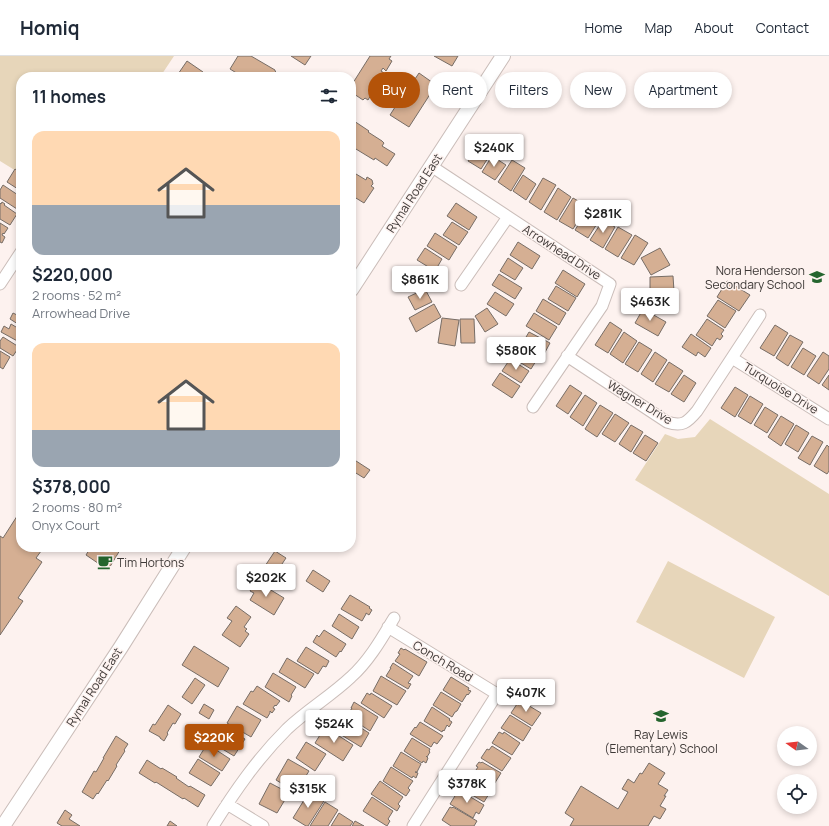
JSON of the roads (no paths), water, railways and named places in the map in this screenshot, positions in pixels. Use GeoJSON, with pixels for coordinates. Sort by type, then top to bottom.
{"type":"FeatureCollection","features":[{"type":"Feature","properties":{"kind":"main road","name":"Rymal Road East"},"geometry":{"type":"LineString","coordinates":[[356,282],[430,166],[503,56]]}},
{"type":"Feature","properties":{"kind":"main road","name":"Rymal Road East"},"geometry":{"type":"LineString","coordinates":[[3,826],[181,552]]}},
{"type":"Feature","properties":{"kind":"street","name":"Arrowhead Drive"},"geometry":{"type":"LineString","coordinates":[[430,166],[610,284],[602,306],[532,407]]}},
{"type":"Feature","properties":{"kind":"street"},"geometry":{"type":"LineString","coordinates":[[461,285],[508,217]]}},
{"type":"Feature","properties":{"kind":"street"},"geometry":{"type":"LineString","coordinates":[[0,284],[16,260]]}},
{"type":"Feature","properties":{"kind":"street","name":"Wagner Drive"},"geometry":{"type":"LineString","coordinates":[[567,356],[667,422],[675,425],[690,420],[697,411],[760,315]]}},
{"type":"Feature","properties":{"kind":"street","name":"Turquoise Drive"},"geometry":{"type":"LineString","coordinates":[[732,358],[829,419]]}},
{"type":"Feature","properties":{"kind":"street","name":"Conch Road"},"geometry":{"type":"LineString","coordinates":[[227,804],[253,767],[284,733],[307,712],[351,678],[360,668],[391,623],[497,694],[413,826]]}},
{"type":"Feature","properties":{"kind":"street"},"geometry":{"type":"LineString","coordinates":[[213,826],[227,804],[263,826]]}},
{"type":"Feature","properties":{"kind":"place","name":"Nora Henderson Secondary School"},"geometry":{"type":"Point","coordinates":[817,277]}},
{"type":"Feature","properties":{"kind":"place","name":"Tim Hortons"},"geometry":{"type":"Point","coordinates":[105,562]}},
{"type":"Feature","properties":{"kind":"place","name":"Ray Lewis (Elementary) School"},"geometry":{"type":"Point","coordinates":[661,716]}}]}
